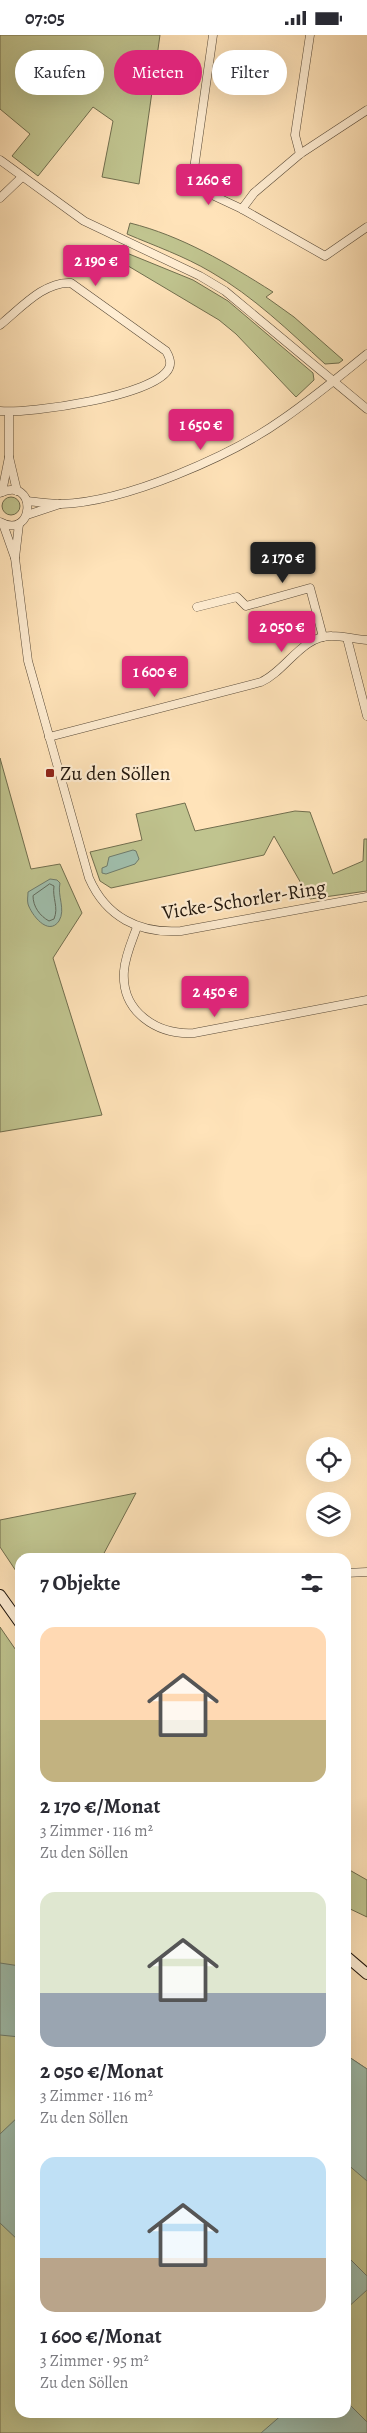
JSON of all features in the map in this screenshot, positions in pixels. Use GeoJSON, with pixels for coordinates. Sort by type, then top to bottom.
{"type":"FeatureCollection","features":[{"type":"Feature","properties":{"kind":"main road"},"geometry":{"type":"LineString","coordinates":[[0,1595],[15,1616]]}},
{"type":"Feature","properties":{"kind":"main road"},"geometry":{"type":"LineString","coordinates":[[351,1961],[367,1975]]}},
{"type":"Feature","properties":{"kind":"street"},"geometry":{"type":"LineString","coordinates":[[213,35],[192,183],[195,187],[242,209],[325,256],[367,227]]}},
{"type":"Feature","properties":{"kind":"street"},"geometry":{"type":"LineString","coordinates":[[300,154],[295,135],[310,35]]}},
{"type":"Feature","properties":{"kind":"street"},"geometry":{"type":"LineString","coordinates":[[242,209],[254,193],[300,154],[367,110]]}},
{"type":"Feature","properties":{"kind":"street"},"geometry":{"type":"LineString","coordinates":[[0,160],[84,221],[200,276],[224,291],[367,409]]}},
{"type":"Feature","properties":{"kind":"street"},"geometry":{"type":"LineString","coordinates":[[0,198],[22,177]]}},
{"type":"Feature","properties":{"kind":"street"},"geometry":{"type":"LineString","coordinates":[[0,325],[47,288],[62,283],[71,283],[166,351],[171,366],[168,372],[131,391],[95,401],[9,412],[0,411]]}},
{"type":"Feature","properties":{"kind":"street"},"geometry":{"type":"LineString","coordinates":[[19,523],[27,515],[60,504],[110,495],[186,470],[265,431],[367,354]]}},
{"type":"Feature","properties":{"kind":"street"},"geometry":{"type":"LineString","coordinates":[[9,412],[10,457],[17,491],[27,501],[60,504]]}},
{"type":"Feature","properties":{"kind":"street"},"geometry":{"type":"LineString","coordinates":[[1,493],[10,457]]}},
{"type":"Feature","properties":{"kind":"street"},"geometry":{"type":"LineString","coordinates":[[1,493],[9,490],[17,491]]}},
{"type":"Feature","properties":{"kind":"street"},"geometry":{"type":"LineString","coordinates":[[27,501],[27,515]]}},
{"type":"Feature","properties":{"kind":"street","name":"Vicke-Schorler-Ring"},"geometry":{"type":"LineString","coordinates":[[1,523],[14,525],[19,523],[15,558],[28,661],[94,890],[110,911],[137,927],[158,932],[181,931],[367,897]]}},
{"type":"Feature","properties":{"kind":"street","name":"Vicke-Schorler-Ring"},"geometry":{"type":"LineString","coordinates":[[1,523],[15,558]]}},
{"type":"Feature","properties":{"kind":"street"},"geometry":{"type":"LineString","coordinates":[[197,607],[237,597],[246,606],[310,588],[324,637]]}},
{"type":"Feature","properties":{"kind":"street"},"geometry":{"type":"LineString","coordinates":[[49,737],[261,683],[278,672],[304,646],[324,637],[367,640]]}},
{"type":"Feature","properties":{"kind":"street"},"geometry":{"type":"LineString","coordinates":[[347,638],[367,716]]}},
{"type":"Feature","properties":{"kind":"street"},"geometry":{"type":"LineString","coordinates":[[137,927],[125,962],[126,992],[134,1009],[142,1017],[152,1025],[166,1031],[180,1034],[194,1033],[367,1000]]}},
{"type":"Feature","properties":{"kind":"street"},"geometry":{"type":"LineString","coordinates":[[351,1573],[367,1572]]}},
{"type":"Feature","properties":{"kind":"green space"},"geometry":{"type":"Polygon","coordinates":[[[0,35],[160,35],[158,50],[114,50],[114,95],[152,95],[139,184],[102,177],[113,121],[93,107],[38,176],[12,156],[30,134],[0,109],[0,35]]]}},
{"type":"Feature","properties":{"kind":"green space"},"geometry":{"type":"Polygon","coordinates":[[[130,223],[168,235],[204,251],[273,292],[266,297],[294,317],[343,360],[339,363],[325,364],[270,315],[226,281],[190,261],[127,234],[130,223]]]}},
{"type":"Feature","properties":{"kind":"green space"},"geometry":{"type":"Polygon","coordinates":[[[112,247],[193,280],[228,301],[313,373],[314,380],[296,397],[236,334],[219,320],[108,254],[112,247]]]}},
{"type":"Feature","properties":{"kind":"green space"},"geometry":{"type":"Polygon","coordinates":[[[11,497],[17,500],[20,506],[17,512],[11,515],[5,512],[2,506],[5,500],[11,497]]]}},
{"type":"Feature","properties":{"kind":"green space"},"geometry":{"type":"Polygon","coordinates":[[[0,758],[31,869],[60,864],[82,913],[53,958],[102,1115],[0,1132],[0,758]]]}},
{"type":"Feature","properties":{"kind":"green space"},"geometry":{"type":"Polygon","coordinates":[[[185,803],[195,831],[295,811],[310,812],[333,874],[363,861],[364,839],[367,839],[367,891],[310,899],[274,836],[264,855],[111,888],[100,881],[90,852],[142,840],[136,814],[185,803]]]}},
{"type":"Feature","properties":{"kind":"green space"},"geometry":{"type":"Polygon","coordinates":[[[136,1493],[104,1553],[15,1553],[15,1570],[0,1547],[0,1520],[136,1493]]]}},
{"type":"Feature","properties":{"kind":"green space"},"geometry":{"type":"Polygon","coordinates":[[[0,1627],[15,1649],[15,2418],[351,2418],[351,2058],[367,2069],[367,2433],[0,2433],[0,1627]]]}},
{"type":"Feature","properties":{"kind":"green space"},"geometry":{"type":"Polygon","coordinates":[[[351,1871],[367,1880],[367,1917],[351,1909],[351,1871]]]}},
{"type":"Feature","properties":{"kind":"water"},"geometry":{"type":"Polygon","coordinates":[[[133,850],[136,851],[139,859],[135,864],[106,874],[102,873],[102,868],[107,866],[109,857],[133,850]]]}},
{"type":"Feature","properties":{"kind":"water"},"geometry":{"type":"Polygon","coordinates":[[[50,879],[57,880],[60,883],[62,912],[59,921],[50,927],[36,918],[28,904],[28,892],[50,879]]]}},
{"type":"Feature","properties":{"kind":"water"},"geometry":{"type":"Polygon","coordinates":[[[0,1963],[15,1965],[15,2036],[0,2035],[0,1963]]]}},
{"type":"Feature","properties":{"kind":"water"},"geometry":{"type":"Polygon","coordinates":[[[351,2058],[367,2069],[367,2181],[351,2167],[351,2058]]]}},
{"type":"Feature","properties":{"kind":"water"},"geometry":{"type":"Polygon","coordinates":[[[15,2120],[15,2237],[0,2223],[0,2134],[15,2120]]]}},
{"type":"Feature","properties":{"kind":"water"},"geometry":{"type":"Polygon","coordinates":[[[351,2260],[367,2276],[367,2290],[351,2304],[351,2260]]]}},
{"type":"Feature","properties":{"kind":"water"},"geometry":{"type":"Polygon","coordinates":[[[351,2406],[367,2422],[367,2433],[261,2433],[278,2418],[351,2418],[351,2406]]]}},
{"type":"Feature","properties":{"kind":"place","name":"Zu den Söllen"},"geometry":{"type":"Point","coordinates":[50,773]}}]}
